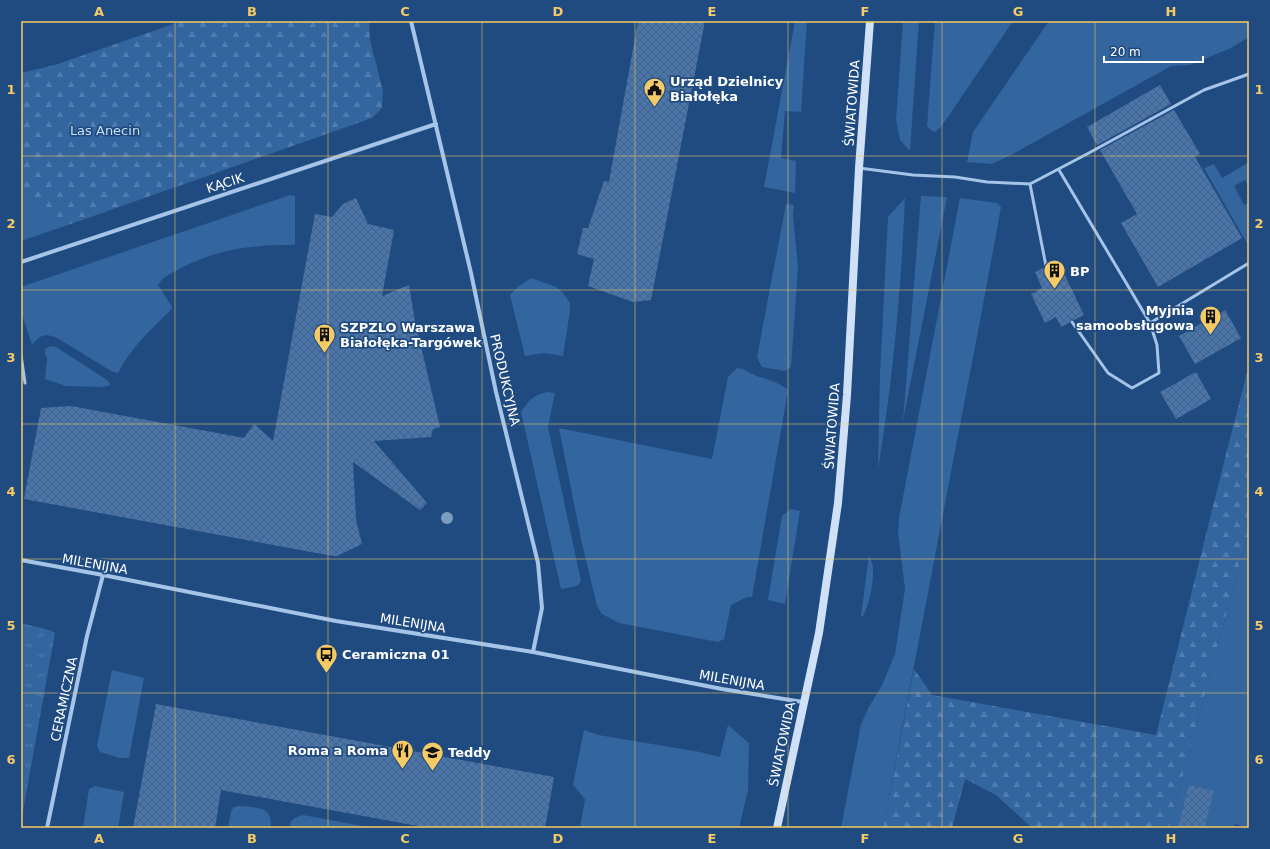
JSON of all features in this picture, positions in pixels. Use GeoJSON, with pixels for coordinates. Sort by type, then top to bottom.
{"type":"FeatureCollection","features":[{"type":"Feature","properties":{"kind":"street","name":"PRODUKCYJNA"},"geometry":{"type":"LineString","coordinates":[[411,21],[471,273],[496,392],[538,563],[542,608],[533,652]]}},
{"type":"Feature","properties":{"kind":"street","name":"ŚWIATOWIDA"},"geometry":{"type":"LineString","coordinates":[[777,828],[819,633],[838,503],[847,395],[859,168],[870,21]]}},
{"type":"Feature","properties":{"kind":"street","name":"KĄCIK"},"geometry":{"type":"LineString","coordinates":[[21,262],[436,124]]}},
{"type":"Feature","properties":{"kind":"street","name":"MILENIJNA"},"geometry":{"type":"LineString","coordinates":[[21,560],[336,621],[533,652],[722,689],[803,702]]}},
{"type":"Feature","properties":{"kind":"street","name":"CERAMICZNA"},"geometry":{"type":"LineString","coordinates":[[47,828],[87,636],[103,575]]}},
{"type":"Feature","properties":{"kind":"lane"},"geometry":{"type":"LineString","coordinates":[[859,168],[955,177],[987,182],[1030,184],[1059,170],[1204,90],[1249,74]]}},
{"type":"Feature","properties":{"kind":"lane"},"geometry":{"type":"LineString","coordinates":[[1059,170],[1150,323],[1157,345],[1160,373],[1132,388],[1108,373],[1072,322]]}},
{"type":"Feature","properties":{"kind":"lane"},"geometry":{"type":"LineString","coordinates":[[1030,184],[1046,266]]}},
{"type":"Feature","properties":{"kind":"lane"},"geometry":{"type":"LineString","coordinates":[[1150,323],[1249,263]]}},
{"type":"Feature","properties":{"kind":"lane"},"geometry":{"type":"LineString","coordinates":[[21,355],[25,383]]}},
{"type":"Feature","properties":{"kind":"green space","name":"Las Anecin"},"geometry":{"type":"Polygon","coordinates":[[[182,21],[369,21],[370,40],[383,91],[382,108],[372,118],[65,226],[53,213],[21,190],[21,73],[55,65],[182,21]]]}},
{"type":"Feature","properties":{"kind":"green space"},"geometry":{"type":"Polygon","coordinates":[[[795,21],[807,21],[801,112],[785,111],[781,158],[796,161],[795,193],[764,187],[795,21]]]}},
{"type":"Feature","properties":{"kind":"green space"},"geometry":{"type":"Polygon","coordinates":[[[903,21],[919,21],[910,151],[900,140],[896,120],[903,21]]]}},
{"type":"Feature","properties":{"kind":"green space"},"geometry":{"type":"Polygon","coordinates":[[[935,21],[1013,21],[941,127],[935,132],[927,126],[935,21]]]}},
{"type":"Feature","properties":{"kind":"green space"},"geometry":{"type":"Polygon","coordinates":[[[1049,21],[1249,21],[1249,37],[1231,48],[1190,65],[1171,66],[1011,155],[992,164],[967,162],[973,132],[1049,21]]]}},
{"type":"Feature","properties":{"kind":"green space"},"geometry":{"type":"Polygon","coordinates":[[[1249,162],[1249,186],[1245,180],[1234,186],[1244,205],[1249,202],[1248,245],[1204,168],[1214,164],[1222,178],[1249,162]]]}},
{"type":"Feature","properties":{"kind":"green space"},"geometry":{"type":"Polygon","coordinates":[[[21,190],[53,213],[65,226],[21,241],[21,190]]]}},
{"type":"Feature","properties":{"kind":"green space"},"geometry":{"type":"Polygon","coordinates":[[[290,195],[295,196],[295,245],[251,247],[224,252],[183,267],[166,277],[158,285],[172,308],[134,348],[118,373],[111,371],[59,339],[51,336],[47,335],[41,337],[32,345],[21,311],[21,287],[290,195]]]}},
{"type":"Feature","properties":{"kind":"green space"},"geometry":{"type":"Polygon","coordinates":[[[921,196],[947,197],[903,421],[921,196]]]}},
{"type":"Feature","properties":{"kind":"green space"},"geometry":{"type":"Polygon","coordinates":[[[905,198],[896,334],[878,469],[880,374],[888,217],[905,198]]]}},
{"type":"Feature","properties":{"kind":"green space"},"geometry":{"type":"Polygon","coordinates":[[[960,198],[997,203],[1001,207],[986,289],[883,828],[841,828],[861,724],[882,685],[895,654],[905,589],[898,532],[899,518],[960,198]]]}},
{"type":"Feature","properties":{"kind":"green space"},"geometry":{"type":"Polygon","coordinates":[[[786,204],[794,205],[793,216],[798,268],[791,367],[785,371],[762,367],[757,357],[786,204]]]}},
{"type":"Feature","properties":{"kind":"green space"},"geometry":{"type":"Polygon","coordinates":[[[531,278],[556,287],[563,293],[570,303],[563,356],[544,353],[525,356],[510,295],[519,286],[531,278]]]}},
{"type":"Feature","properties":{"kind":"green space"},"geometry":{"type":"Polygon","coordinates":[[[52,346],[56,347],[107,380],[111,385],[103,387],[66,386],[45,379],[47,359],[45,349],[52,346]]]}},
{"type":"Feature","properties":{"kind":"green space"},"geometry":{"type":"Polygon","coordinates":[[[1249,365],[1249,529],[1169,828],[1032,828],[996,795],[965,779],[952,828],[883,828],[914,669],[932,695],[1156,735],[1249,365]]]}},
{"type":"Feature","properties":{"kind":"green space"},"geometry":{"type":"Polygon","coordinates":[[[737,368],[777,383],[788,390],[752,597],[747,597],[731,605],[724,639],[718,642],[619,623],[602,614],[597,606],[581,539],[559,428],[712,459],[728,377],[737,368]]]}},
{"type":"Feature","properties":{"kind":"green space"},"geometry":{"type":"Polygon","coordinates":[[[548,392],[555,393],[548,427],[581,581],[577,586],[561,589],[521,412],[526,404],[532,399],[548,392]]]}},
{"type":"Feature","properties":{"kind":"green space"},"geometry":{"type":"Polygon","coordinates":[[[791,509],[800,511],[785,604],[768,600],[782,516],[791,509]]]}},
{"type":"Feature","properties":{"kind":"green space"},"geometry":{"type":"Polygon","coordinates":[[[1249,529],[1249,828],[1235,824],[1234,828],[1169,828],[1249,529]]]}},
{"type":"Feature","properties":{"kind":"green space"},"geometry":{"type":"Polygon","coordinates":[[[869,555],[873,568],[872,583],[867,606],[863,616],[861,616],[869,555]]]}},
{"type":"Feature","properties":{"kind":"green space"},"geometry":{"type":"Polygon","coordinates":[[[21,623],[43,628],[55,633],[21,822],[21,623]]]}},
{"type":"Feature","properties":{"kind":"green space"},"geometry":{"type":"Polygon","coordinates":[[[112,670],[144,678],[129,758],[120,758],[100,752],[97,746],[112,670]]]}},
{"type":"Feature","properties":{"kind":"green space"},"geometry":{"type":"Polygon","coordinates":[[[728,725],[749,743],[748,790],[739,828],[580,828],[585,799],[573,785],[584,730],[598,735],[700,752],[720,757],[728,725]]]}},
{"type":"Feature","properties":{"kind":"green space"},"geometry":{"type":"Polygon","coordinates":[[[95,786],[124,792],[118,828],[83,828],[89,789],[95,786]]]}},
{"type":"Feature","properties":{"kind":"green space"},"geometry":{"type":"Polygon","coordinates":[[[234,807],[260,808],[267,812],[270,817],[271,828],[228,828],[231,811],[234,807]]]}},
{"type":"Feature","properties":{"kind":"green space"},"geometry":{"type":"Polygon","coordinates":[[[303,815],[373,828],[289,828],[293,819],[303,815]]]}},
{"type":"Feature","properties":{"kind":"building","name":"Urząd Dzielnicy Białołęka"},"geometry":{"type":"Polygon","coordinates":[[[638,21],[705,21],[651,300],[633,302],[588,286],[594,259],[577,254],[583,228],[588,228],[604,181],[609,182],[638,21]]]}},
{"type":"Feature","properties":{"kind":"building"},"geometry":{"type":"Polygon","coordinates":[[[1160,85],[1171,104],[1097,145],[1087,127],[1160,85]]]}},
{"type":"Feature","properties":{"kind":"building"},"geometry":{"type":"Polygon","coordinates":[[[1174,110],[1200,154],[1195,157],[1242,238],[1158,287],[1121,223],[1137,214],[1100,150],[1174,110]]]}},
{"type":"Feature","properties":{"kind":"building","name":"SZPZLO Warszawa Białołęka-Targówek"},"geometry":{"type":"Polygon","coordinates":[[[356,198],[368,224],[394,230],[382,296],[409,285],[415,321],[440,427],[433,429],[431,437],[374,441],[427,503],[420,510],[353,462],[356,520],[362,544],[337,556],[333,556],[24,499],[41,408],[71,406],[244,438],[254,424],[273,441],[315,214],[332,217],[343,204],[356,198]]]}},
{"type":"Feature","properties":{"kind":"building","name":"BP"},"geometry":{"type":"Polygon","coordinates":[[[1058,261],[1084,315],[1074,320],[1071,319],[1069,323],[1061,327],[1056,317],[1045,323],[1031,294],[1042,288],[1035,272],[1043,268],[1048,268],[1049,265],[1058,261]]]}},
{"type":"Feature","properties":{"kind":"building","name":"Myjnia samoobsługowa"},"geometry":{"type":"Polygon","coordinates":[[[1225,310],[1241,338],[1195,364],[1179,336],[1225,310]]]}},
{"type":"Feature","properties":{"kind":"building"},"geometry":{"type":"Polygon","coordinates":[[[1196,372],[1211,399],[1176,419],[1160,392],[1196,372]]]}},
{"type":"Feature","properties":{"kind":"building"},"geometry":{"type":"Polygon","coordinates":[[[156,704],[554,777],[545,828],[429,828],[221,790],[215,828],[133,828],[156,704]]]}},
{"type":"Feature","properties":{"kind":"building"},"geometry":{"type":"Polygon","coordinates":[[[1189,785],[1214,791],[1204,828],[1178,828],[1189,785]]]}},
{"type":"Feature","properties":{"kind":"place","name":"Urząd Dzielnicy Białołęka"},"geometry":{"type":"Point","coordinates":[655,108]}},
{"type":"Feature","properties":{"kind":"place","name":"BP"},"geometry":{"type":"Point","coordinates":[1054,290]}},
{"type":"Feature","properties":{"kind":"place","name":"Myjnia samoobsługowa"},"geometry":{"type":"Point","coordinates":[1210,336]}},
{"type":"Feature","properties":{"kind":"place","name":"SZPZLO Warszawa Białołęka-Targówek"},"geometry":{"type":"Point","coordinates":[324,354]}},
{"type":"Feature","properties":{"kind":"place","name":"Ceramiczna 01"},"geometry":{"type":"Point","coordinates":[326,674]}},
{"type":"Feature","properties":{"kind":"place","name":"Roma a Roma"},"geometry":{"type":"Point","coordinates":[403,770]}},
{"type":"Feature","properties":{"kind":"place","name":"Teddy"},"geometry":{"type":"Point","coordinates":[432,772]}}]}
